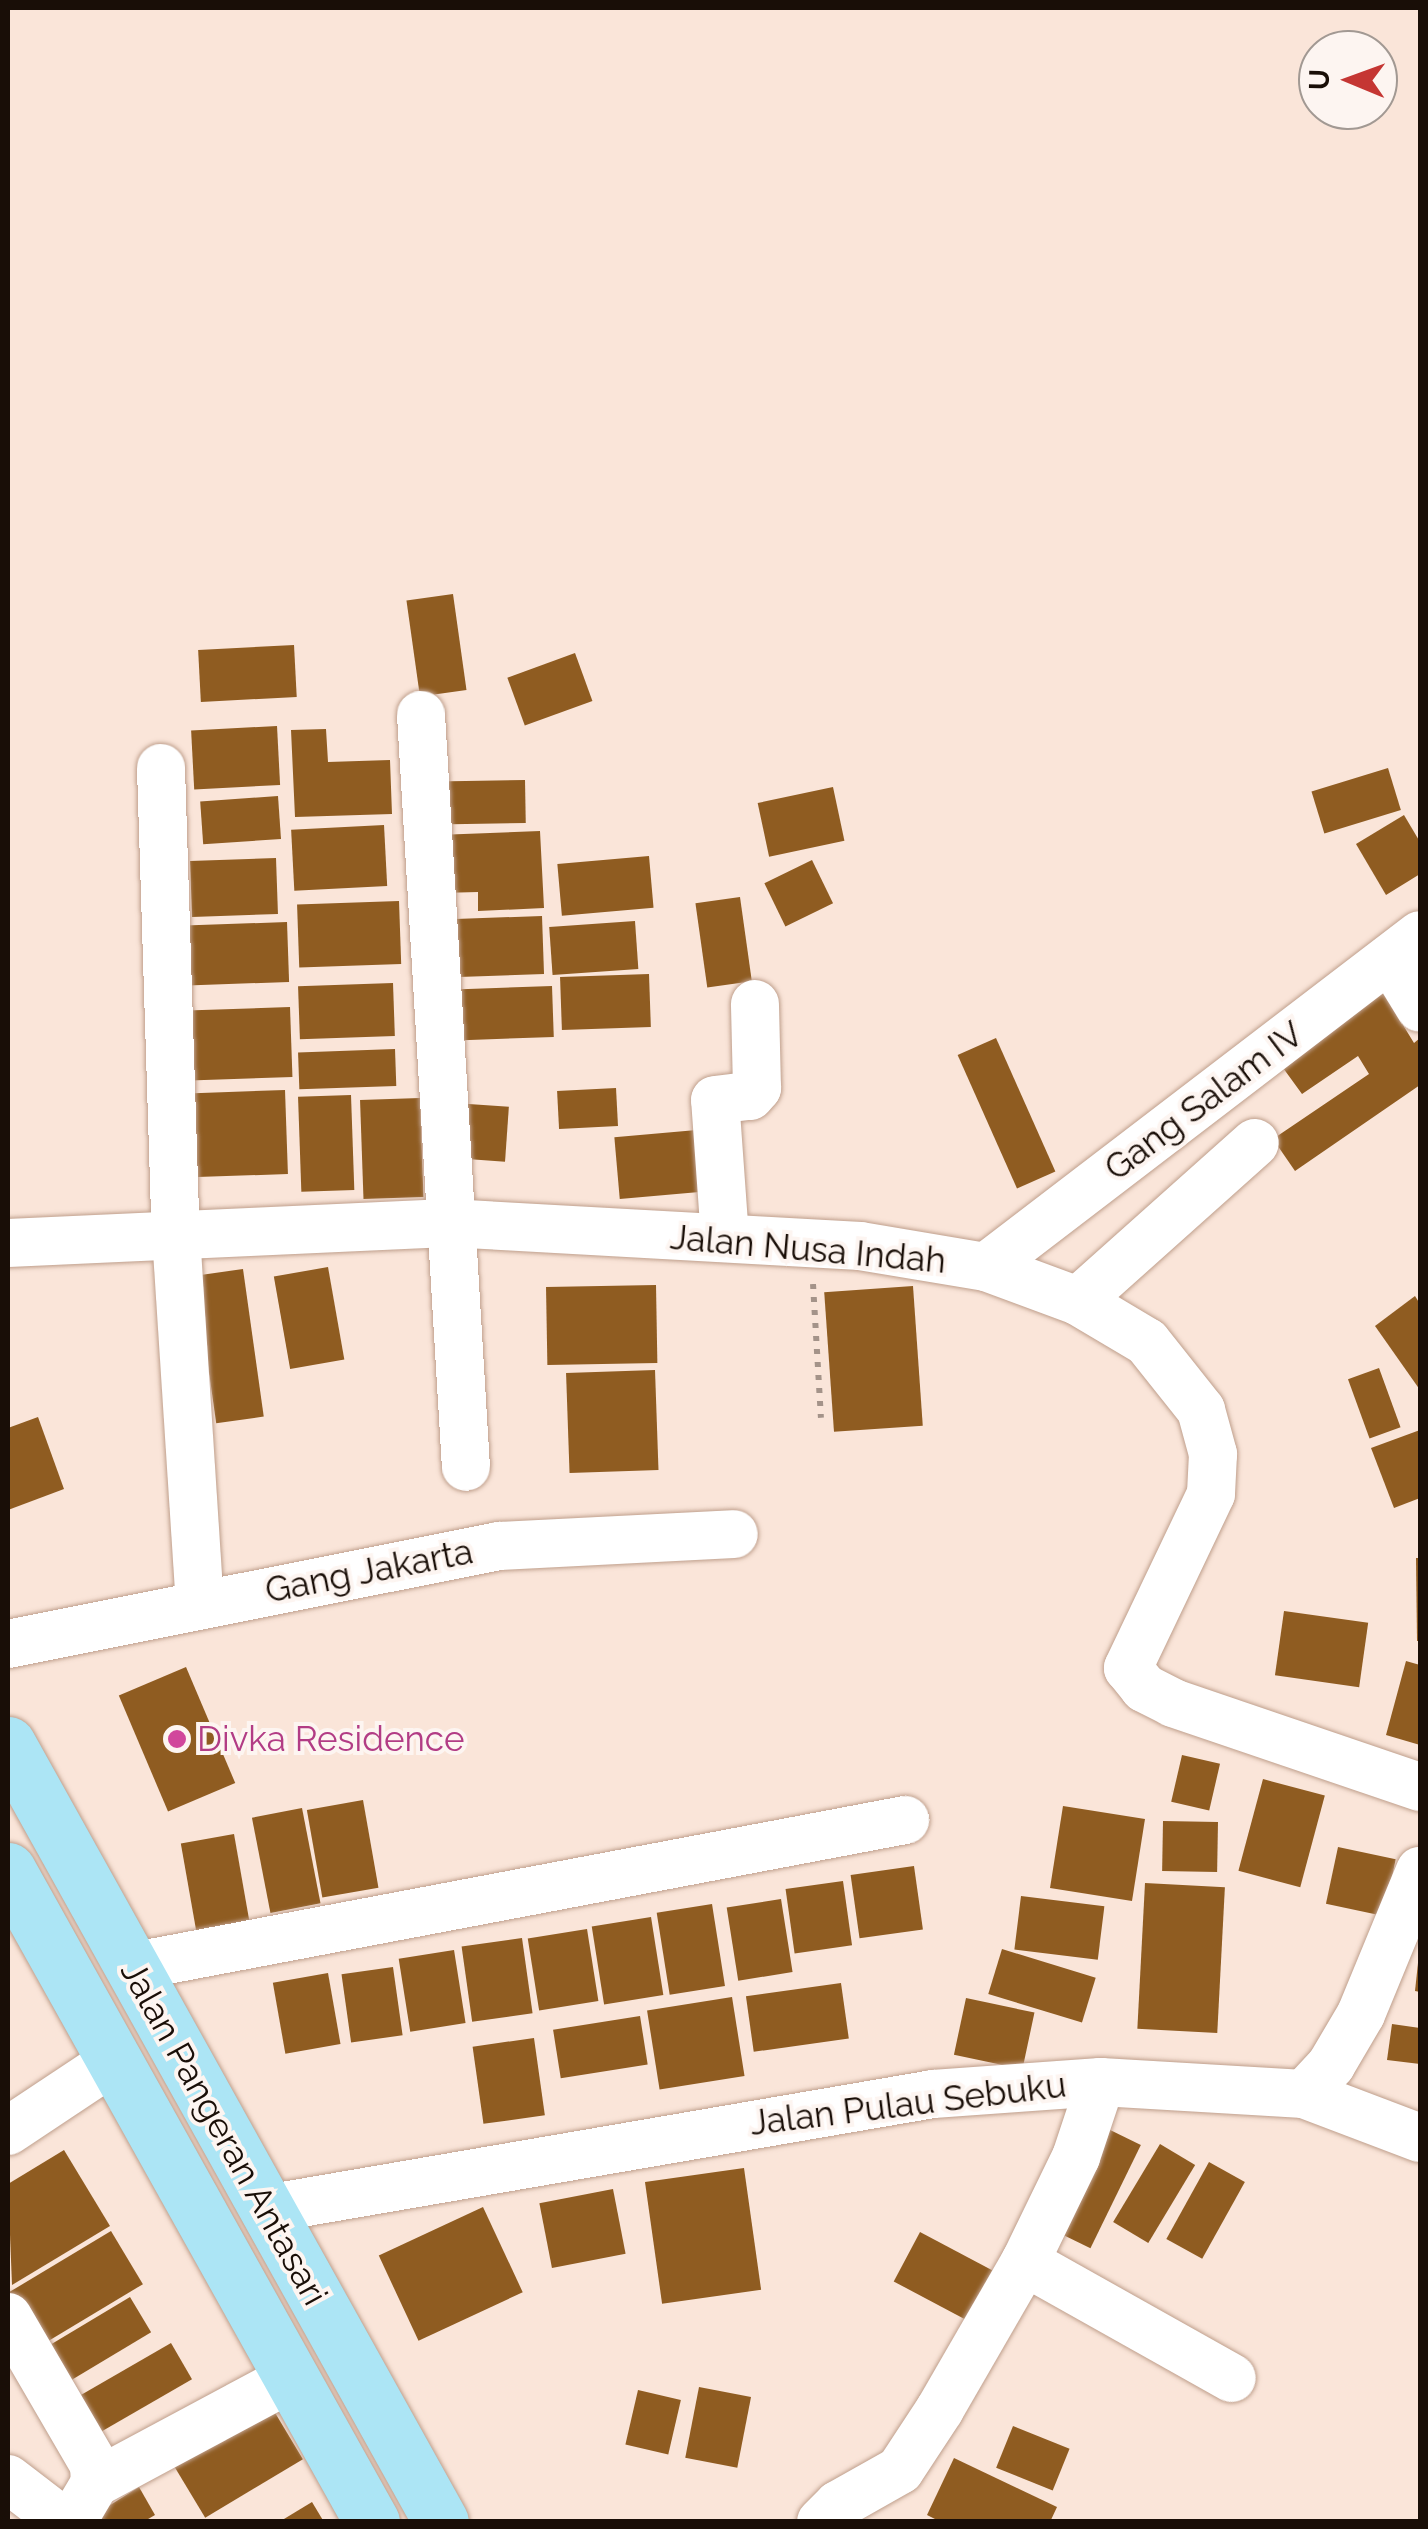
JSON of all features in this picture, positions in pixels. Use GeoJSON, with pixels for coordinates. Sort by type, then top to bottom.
{"type":"FeatureCollection","features":[{"type":"Feature","properties":{"kind":"main road","name":"Jalan Pangeran Antasari"},"geometry":{"type":"LineString","coordinates":[[8,1744],[441,2522]]}},
{"type":"Feature","properties":{"kind":"main road","name":"Jalan Pangeran Antasari"},"geometry":{"type":"LineString","coordinates":[[8,1870],[372,2522]]}},
{"type":"Feature","properties":{"kind":"street"},"geometry":{"type":"LineString","coordinates":[[421,715],[448,1223],[466,1468]]}},
{"type":"Feature","properties":{"kind":"street"},"geometry":{"type":"LineString","coordinates":[[160,768],[176,1235],[200,1605]]}},
{"type":"Feature","properties":{"kind":"street"},"geometry":{"type":"LineString","coordinates":[[1405,947],[1420,1008]]}},
{"type":"Feature","properties":{"kind":"street","name":"Gang Salam IV"},"geometry":{"type":"LineString","coordinates":[[986,1267],[1405,947]]}},
{"type":"Feature","properties":{"kind":"street"},"geometry":{"type":"LineString","coordinates":[[725,1238],[714,1100],[750,1096],[758,1088],[755,1004]]}},
{"type":"Feature","properties":{"kind":"street"},"geometry":{"type":"LineString","coordinates":[[1078,1302],[1255,1143]]}},
{"type":"Feature","properties":{"kind":"street","name":"Jalan Nusa Indah"},"geometry":{"type":"LineString","coordinates":[[8,1242],[448,1223],[725,1238],[810,1244],[986,1267],[1078,1302],[1147,1342],[1201,1410],[1212,1454],[1210,1494],[1128,1668],[1144,1688],[1174,1703],[1420,1787]]}},
{"type":"Feature","properties":{"kind":"street","name":"Gang Jakarta"},"geometry":{"type":"LineString","coordinates":[[8,1644],[499,1546],[734,1534]]}},
{"type":"Feature","properties":{"kind":"street"},"geometry":{"type":"LineString","coordinates":[[130,1968],[904,1820]]}},
{"type":"Feature","properties":{"kind":"street"},"geometry":{"type":"LineString","coordinates":[[1304,2094],[1331,2065],[1362,2014],[1420,1871]]}},
{"type":"Feature","properties":{"kind":"street"},"geometry":{"type":"LineString","coordinates":[[8,2131],[115,2060]]}},
{"type":"Feature","properties":{"kind":"street"},"geometry":{"type":"LineString","coordinates":[[821,2522],[838,2505],[900,2470],[1025,2262],[1076,2157],[1101,2082]]}},
{"type":"Feature","properties":{"kind":"street","name":"Jalan Pulau Sebuku"},"geometry":{"type":"LineString","coordinates":[[266,2209],[811,2111],[1101,2082],[1304,2094],[1420,2138]]}},
{"type":"Feature","properties":{"kind":"street"},"geometry":{"type":"LineString","coordinates":[[1025,2262],[1232,2378]]}},
{"type":"Feature","properties":{"kind":"street"},"geometry":{"type":"LineString","coordinates":[[8,2317],[94,2465],[84,2502]]}},
{"type":"Feature","properties":{"kind":"street"},"geometry":{"type":"LineString","coordinates":[[84,2502],[289,2379]]}},
{"type":"Feature","properties":{"kind":"street"},"geometry":{"type":"LineString","coordinates":[[8,2479],[64,2522]]}},
{"type":"Feature","properties":{"kind":"path"},"geometry":{"type":"LineString","coordinates":[[810,1244],[821,1418]]}},
{"type":"Feature","properties":{"kind":"building"},"geometry":{"type":"Polygon","coordinates":[[[453,594],[466,690],[420,697],[406,601],[453,594]]]}},
{"type":"Feature","properties":{"kind":"building"},"geometry":{"type":"Polygon","coordinates":[[[294,645],[297,697],[201,702],[198,650],[294,645]]]}},
{"type":"Feature","properties":{"kind":"building"},"geometry":{"type":"Polygon","coordinates":[[[575,653],[592,701],[525,726],[507,678],[575,653]]]}},
{"type":"Feature","properties":{"kind":"building"},"geometry":{"type":"Polygon","coordinates":[[[277,726],[280,785],[194,789],[191,731],[277,726]]]}},
{"type":"Feature","properties":{"kind":"building"},"geometry":{"type":"Polygon","coordinates":[[[326,729],[328,762],[390,760],[392,814],[295,817],[291,730],[326,729]]]}},
{"type":"Feature","properties":{"kind":"building"},"geometry":{"type":"Polygon","coordinates":[[[1388,768],[1401,810],[1324,833],[1311,791],[1388,768]]]}},
{"type":"Feature","properties":{"kind":"building"},"geometry":{"type":"Polygon","coordinates":[[[525,780],[526,823],[437,825],[436,782],[525,780]]]}},
{"type":"Feature","properties":{"kind":"building"},"geometry":{"type":"Polygon","coordinates":[[[833,787],[844,841],[769,857],[758,803],[833,787]]]}},
{"type":"Feature","properties":{"kind":"building"},"geometry":{"type":"Polygon","coordinates":[[[278,796],[281,839],[203,844],[200,801],[278,796]]]}},
{"type":"Feature","properties":{"kind":"building"},"geometry":{"type":"Polygon","coordinates":[[[1404,815],[1420,842],[1420,874],[1386,895],[1356,844],[1404,815]]]}},
{"type":"Feature","properties":{"kind":"building"},"geometry":{"type":"Polygon","coordinates":[[[384,825],[387,886],[294,891],[291,830],[384,825]]]}},
{"type":"Feature","properties":{"kind":"building"},"geometry":{"type":"Polygon","coordinates":[[[540,831],[544,908],[478,911],[478,892],[440,893],[437,835],[540,831]]]}},
{"type":"Feature","properties":{"kind":"building"},"geometry":{"type":"Polygon","coordinates":[[[649,856],[654,908],[562,916],[557,864],[649,856]]]}},
{"type":"Feature","properties":{"kind":"building"},"geometry":{"type":"Polygon","coordinates":[[[276,858],[278,914],[192,917],[190,861],[276,858]]]}},
{"type":"Feature","properties":{"kind":"building"},"geometry":{"type":"Polygon","coordinates":[[[812,860],[833,903],[785,926],[764,883],[812,860]]]}},
{"type":"Feature","properties":{"kind":"building"},"geometry":{"type":"Polygon","coordinates":[[[740,897],[752,981],[707,987],[695,903],[740,897]]]}},
{"type":"Feature","properties":{"kind":"building"},"geometry":{"type":"Polygon","coordinates":[[[399,901],[401,964],[299,968],[297,905],[399,901]]]}},
{"type":"Feature","properties":{"kind":"building"},"geometry":{"type":"Polygon","coordinates":[[[542,916],[544,974],[444,977],[442,919],[542,916]]]}},
{"type":"Feature","properties":{"kind":"building"},"geometry":{"type":"Polygon","coordinates":[[[635,921],[638,969],[553,975],[549,927],[635,921]]]}},
{"type":"Feature","properties":{"kind":"building"},"geometry":{"type":"Polygon","coordinates":[[[287,922],[289,982],[187,986],[185,926],[287,922]]]}},
{"type":"Feature","properties":{"kind":"building"},"geometry":{"type":"Polygon","coordinates":[[[649,974],[651,1027],[562,1030],[560,977],[649,974]]]}},
{"type":"Feature","properties":{"kind":"building"},"geometry":{"type":"Polygon","coordinates":[[[1394,981],[1418,1015],[1403,1025],[1414,1043],[1420,1038],[1420,1085],[1295,1171],[1273,1139],[1369,1074],[1358,1056],[1302,1094],[1278,1061],[1394,981]]]}},
{"type":"Feature","properties":{"kind":"building"},"geometry":{"type":"Polygon","coordinates":[[[393,983],[395,1036],[300,1039],[298,986],[393,983]]]}},
{"type":"Feature","properties":{"kind":"building"},"geometry":{"type":"Polygon","coordinates":[[[552,986],[554,1037],[456,1040],[454,989],[552,986]]]}},
{"type":"Feature","properties":{"kind":"building"},"geometry":{"type":"Polygon","coordinates":[[[290,1007],[292,1077],[190,1081],[187,1011],[290,1007]]]}},
{"type":"Feature","properties":{"kind":"building"},"geometry":{"type":"Polygon","coordinates":[[[996,1038],[1055,1171],[1017,1188],[958,1055],[996,1038]]]}},
{"type":"Feature","properties":{"kind":"building"},"geometry":{"type":"Polygon","coordinates":[[[395,1049],[396,1086],[299,1089],[298,1052],[395,1049]]]}},
{"type":"Feature","properties":{"kind":"building"},"geometry":{"type":"Polygon","coordinates":[[[616,1088],[618,1126],[559,1129],[557,1091],[616,1088]]]}},
{"type":"Feature","properties":{"kind":"building"},"geometry":{"type":"Polygon","coordinates":[[[285,1090],[288,1174],[197,1177],[194,1093],[285,1090]]]}},
{"type":"Feature","properties":{"kind":"building"},"geometry":{"type":"Polygon","coordinates":[[[351,1095],[354,1190],[301,1192],[298,1097],[351,1095]]]}},
{"type":"Feature","properties":{"kind":"building"},"geometry":{"type":"Polygon","coordinates":[[[420,1098],[423,1197],[363,1199],[360,1100],[420,1098]]]}},
{"type":"Feature","properties":{"kind":"building"},"geometry":{"type":"Polygon","coordinates":[[[454,1103],[509,1107],[505,1162],[450,1158],[454,1103]]]}},
{"type":"Feature","properties":{"kind":"building"},"geometry":{"type":"Polygon","coordinates":[[[708,1129],[713,1191],[620,1199],[614,1137],[708,1129]]]}},
{"type":"Feature","properties":{"kind":"building"},"geometry":{"type":"Polygon","coordinates":[[[328,1267],[344,1360],[290,1369],[274,1277],[328,1267]]]}},
{"type":"Feature","properties":{"kind":"building"},"geometry":{"type":"Polygon","coordinates":[[[243,1269],[264,1417],[216,1423],[195,1276],[243,1269]]]}},
{"type":"Feature","properties":{"kind":"building"},"geometry":{"type":"Polygon","coordinates":[[[656,1285],[657,1363],[547,1365],[546,1287],[656,1285]]]}},
{"type":"Feature","properties":{"kind":"building"},"geometry":{"type":"Polygon","coordinates":[[[913,1286],[923,1426],[834,1432],[824,1292],[913,1286]]]}},
{"type":"Feature","properties":{"kind":"building"},"geometry":{"type":"Polygon","coordinates":[[[1415,1296],[1420,1304],[1420,1390],[1375,1326],[1415,1296]]]}},
{"type":"Feature","properties":{"kind":"building"},"geometry":{"type":"Polygon","coordinates":[[[1379,1368],[1401,1427],[1370,1438],[1348,1379],[1379,1368]]]}},
{"type":"Feature","properties":{"kind":"building"},"geometry":{"type":"Polygon","coordinates":[[[655,1370],[658,1470],[570,1473],[566,1373],[655,1370]]]}},
{"type":"Feature","properties":{"kind":"building"},"geometry":{"type":"Polygon","coordinates":[[[38,1417],[64,1489],[8,1510],[8,1428],[38,1417]]]}},
{"type":"Feature","properties":{"kind":"building"},"geometry":{"type":"Polygon","coordinates":[[[1420,1430],[1420,1498],[1394,1508],[1371,1448],[1420,1430]]]}},
{"type":"Feature","properties":{"kind":"building"},"geometry":{"type":"Polygon","coordinates":[[[1416,1558],[1420,1558],[1420,1641],[1417,1641],[1416,1558]]]}},
{"type":"Feature","properties":{"kind":"building"},"geometry":{"type":"Polygon","coordinates":[[[1284,1611],[1368,1623],[1359,1687],[1275,1675],[1284,1611]]]}},
{"type":"Feature","properties":{"kind":"building"},"geometry":{"type":"Polygon","coordinates":[[[1406,1661],[1420,1665],[1420,1745],[1386,1735],[1406,1661]]]}},
{"type":"Feature","properties":{"kind":"building","name":"Divka Residence"},"geometry":{"type":"Polygon","coordinates":[[[186,1667],[235,1783],[168,1812],[119,1696],[186,1667]]]}},
{"type":"Feature","properties":{"kind":"building"},"geometry":{"type":"Polygon","coordinates":[[[1182,1755],[1220,1764],[1209,1811],[1171,1802],[1182,1755]]]}},
{"type":"Feature","properties":{"kind":"building"},"geometry":{"type":"Polygon","coordinates":[[[1263,1779],[1325,1796],[1300,1887],[1238,1871],[1263,1779]]]}},
{"type":"Feature","properties":{"kind":"building"},"geometry":{"type":"Polygon","coordinates":[[[363,1800],[378,1888],[322,1898],[307,1810],[363,1800]]]}},
{"type":"Feature","properties":{"kind":"building"},"geometry":{"type":"Polygon","coordinates":[[[1063,1806],[1145,1819],[1132,1901],[1050,1888],[1063,1806]]]}},
{"type":"Feature","properties":{"kind":"building"},"geometry":{"type":"Polygon","coordinates":[[[302,1808],[321,1903],[270,1913],[252,1818],[302,1808]]]}},
{"type":"Feature","properties":{"kind":"building"},"geometry":{"type":"Polygon","coordinates":[[[1163,1821],[1218,1822],[1217,1872],[1162,1871],[1163,1821]]]}},
{"type":"Feature","properties":{"kind":"building"},"geometry":{"type":"Polygon","coordinates":[[[234,1834],[251,1929],[197,1938],[181,1843],[234,1834]]]}},
{"type":"Feature","properties":{"kind":"building"},"geometry":{"type":"Polygon","coordinates":[[[1338,1847],[1396,1859],[1384,1916],[1326,1904],[1338,1847]]]}},
{"type":"Feature","properties":{"kind":"building"},"geometry":{"type":"Polygon","coordinates":[[[914,1866],[923,1929],[860,1938],[851,1875],[914,1866]]]}},
{"type":"Feature","properties":{"kind":"building"},"geometry":{"type":"Polygon","coordinates":[[[843,1881],[852,1945],[795,1953],[786,1889],[843,1881]]]}},
{"type":"Feature","properties":{"kind":"building"},"geometry":{"type":"Polygon","coordinates":[[[1145,1883],[1225,1887],[1217,2033],[1137,2029],[1145,1883]]]}},
{"type":"Feature","properties":{"kind":"building"},"geometry":{"type":"Polygon","coordinates":[[[1021,1896],[1104,1906],[1098,1960],[1014,1950],[1021,1896]]]}},
{"type":"Feature","properties":{"kind":"building"},"geometry":{"type":"Polygon","coordinates":[[[781,1899],[793,1972],[738,1981],[727,1908],[781,1899]]]}},
{"type":"Feature","properties":{"kind":"building"},"geometry":{"type":"Polygon","coordinates":[[[712,1904],[725,1986],[670,1995],[657,1913],[712,1904]]]}},
{"type":"Feature","properties":{"kind":"building"},"geometry":{"type":"Polygon","coordinates":[[[651,1917],[663,1995],[604,2004],[592,1926],[651,1917]]]}},
{"type":"Feature","properties":{"kind":"building"},"geometry":{"type":"Polygon","coordinates":[[[587,1929],[598,2001],[539,2010],[528,1938],[587,1929]]]}},
{"type":"Feature","properties":{"kind":"building"},"geometry":{"type":"Polygon","coordinates":[[[522,1938],[533,2013],[472,2022],[462,1946],[522,1938]]]}},
{"type":"Feature","properties":{"kind":"building"},"geometry":{"type":"Polygon","coordinates":[[[1002,1949],[1096,1978],[1082,2023],[988,1994],[1002,1949]]]}},
{"type":"Feature","properties":{"kind":"building"},"geometry":{"type":"Polygon","coordinates":[[[454,1950],[466,2023],[410,2032],[399,1959],[454,1950]]]}},
{"type":"Feature","properties":{"kind":"building"},"geometry":{"type":"Polygon","coordinates":[[[1420,1963],[1420,1992],[1415,1991],[1420,1963]]]}},
{"type":"Feature","properties":{"kind":"building"},"geometry":{"type":"Polygon","coordinates":[[[393,1967],[403,2035],[351,2043],[342,1974],[393,1967]]]}},
{"type":"Feature","properties":{"kind":"building"},"geometry":{"type":"Polygon","coordinates":[[[328,1973],[341,2044],[285,2054],[273,1983],[328,1973]]]}},
{"type":"Feature","properties":{"kind":"building"},"geometry":{"type":"Polygon","coordinates":[[[841,1983],[849,2038],[754,2052],[746,1996],[841,1983]]]}},
{"type":"Feature","properties":{"kind":"building"},"geometry":{"type":"Polygon","coordinates":[[[732,1997],[745,2076],[660,2089],[647,2010],[732,1997]]]}},
{"type":"Feature","properties":{"kind":"building"},"geometry":{"type":"Polygon","coordinates":[[[966,1998],[1034,2013],[1022,2069],[954,2055],[966,1998]]]}},
{"type":"Feature","properties":{"kind":"building"},"geometry":{"type":"Polygon","coordinates":[[[640,2016],[648,2064],[561,2078],[553,2030],[640,2016]]]}},
{"type":"Feature","properties":{"kind":"building"},"geometry":{"type":"Polygon","coordinates":[[[1392,2024],[1420,2028],[1420,2064],[1387,2060],[1392,2024]]]}},
{"type":"Feature","properties":{"kind":"building"},"geometry":{"type":"Polygon","coordinates":[[[534,2038],[545,2115],[483,2124],[473,2047],[534,2038]]]}},
{"type":"Feature","properties":{"kind":"building"},"geometry":{"type":"Polygon","coordinates":[[[1104,2127],[1141,2145],[1090,2248],[1054,2230],[1104,2127]]]}},
{"type":"Feature","properties":{"kind":"building"},"geometry":{"type":"Polygon","coordinates":[[[1160,2144],[1195,2165],[1148,2243],[1113,2222],[1160,2144]]]}},
{"type":"Feature","properties":{"kind":"building"},"geometry":{"type":"Polygon","coordinates":[[[64,2150],[110,2226],[12,2285],[8,2184],[64,2150]]]}},
{"type":"Feature","properties":{"kind":"building"},"geometry":{"type":"Polygon","coordinates":[[[1209,2162],[1245,2182],[1202,2259],[1166,2239],[1209,2162]]]}},
{"type":"Feature","properties":{"kind":"building"},"geometry":{"type":"Polygon","coordinates":[[[744,2168],[761,2290],[662,2304],[645,2182],[744,2168]]]}},
{"type":"Feature","properties":{"kind":"building"},"geometry":{"type":"Polygon","coordinates":[[[613,2189],[626,2254],[552,2268],[539,2203],[613,2189]]]}},
{"type":"Feature","properties":{"kind":"building"},"geometry":{"type":"Polygon","coordinates":[[[483,2207],[523,2292],[419,2341],[379,2256],[483,2207]]]}},
{"type":"Feature","properties":{"kind":"building"},"geometry":{"type":"Polygon","coordinates":[[[111,2231],[143,2284],[39,2346],[8,2293],[111,2231]]]}},
{"type":"Feature","properties":{"kind":"building"},"geometry":{"type":"Polygon","coordinates":[[[920,2232],[996,2272],[970,2322],[894,2281],[920,2232]]]}},
{"type":"Feature","properties":{"kind":"building"},"geometry":{"type":"Polygon","coordinates":[[[130,2297],[151,2332],[59,2387],[38,2352],[130,2297]]]}},
{"type":"Feature","properties":{"kind":"building"},"geometry":{"type":"Polygon","coordinates":[[[171,2343],[192,2379],[82,2443],[61,2406],[171,2343]]]}},
{"type":"Feature","properties":{"kind":"building"},"geometry":{"type":"Polygon","coordinates":[[[699,2387],[751,2397],[737,2468],[685,2458],[699,2387]]]}},
{"type":"Feature","properties":{"kind":"building"},"geometry":{"type":"Polygon","coordinates":[[[638,2390],[681,2400],[668,2454],[625,2445],[638,2390]]]}},
{"type":"Feature","properties":{"kind":"building"},"geometry":{"type":"Polygon","coordinates":[[[271,2406],[303,2459],[205,2518],[173,2465],[271,2406]]]}},
{"type":"Feature","properties":{"kind":"building"},"geometry":{"type":"Polygon","coordinates":[[[1013,2426],[1070,2449],[1053,2491],[996,2468],[1013,2426]]]}},
{"type":"Feature","properties":{"kind":"building"},"geometry":{"type":"Polygon","coordinates":[[[954,2458],[1057,2507],[1050,2522],[941,2522],[927,2515],[954,2458]]]}},
{"type":"Feature","properties":{"kind":"building"},"geometry":{"type":"Polygon","coordinates":[[[139,2487],[155,2515],[143,2522],[94,2522],[91,2517],[139,2487]]]}},
{"type":"Feature","properties":{"kind":"building"},"geometry":{"type":"Polygon","coordinates":[[[312,2502],[324,2522],[279,2522],[312,2502]]]}},
{"type":"Feature","properties":{"kind":"place","name":"Divka Residence"},"geometry":{"type":"Point","coordinates":[177,1739]}}]}
